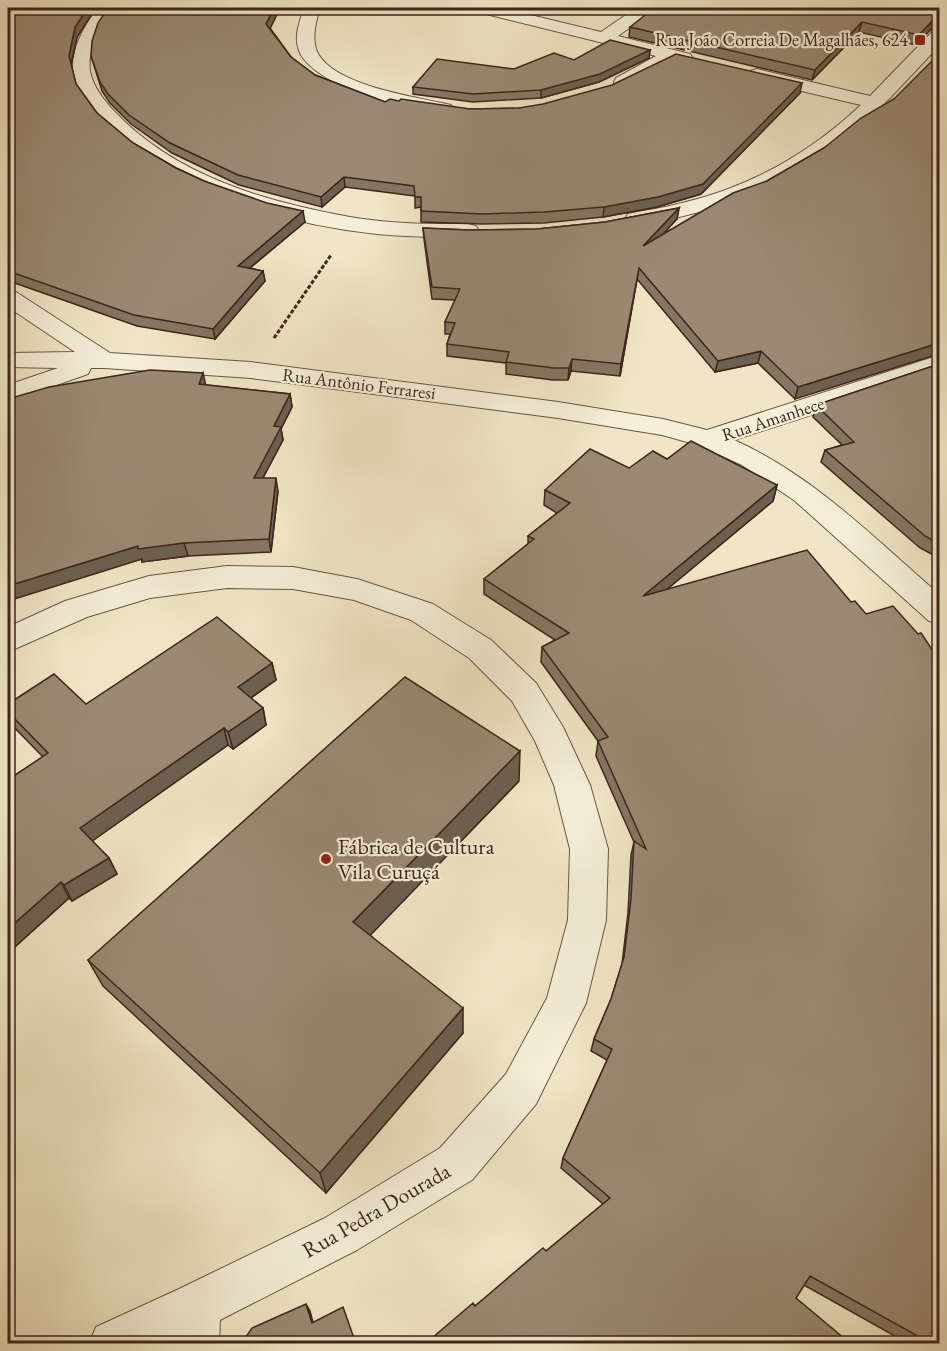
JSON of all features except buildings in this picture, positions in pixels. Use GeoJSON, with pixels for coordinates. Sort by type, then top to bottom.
{"type":"FeatureCollection","features":[{"type":"Feature","properties":{"kind":"street"},"geometry":{"type":"LineString","coordinates":[[105,8],[86,38],[81,70],[92,97],[112,122],[145,152],[202,180],[246,198],[295,213],[352,225],[411,230],[492,232]]}},
{"type":"Feature","properties":{"kind":"street"},"geometry":{"type":"LineString","coordinates":[[312,8],[304,31],[311,57],[331,75],[368,91],[405,102],[436,108],[466,110]]}},
{"type":"Feature","properties":{"kind":"street"},"geometry":{"type":"LineString","coordinates":[[484,8],[705,63]]}},
{"type":"Feature","properties":{"kind":"street"},"geometry":{"type":"LineString","coordinates":[[572,31],[574,8]]}},
{"type":"Feature","properties":{"kind":"street"},"geometry":{"type":"LineString","coordinates":[[603,39],[646,8]]}},
{"type":"Feature","properties":{"kind":"street"},"geometry":{"type":"LineString","coordinates":[[622,221],[655,216],[725,198],[780,175],[829,143],[920,66],[939,34]]}},
{"type":"Feature","properties":{"kind":"street"},"geometry":{"type":"LineString","coordinates":[[610,88],[637,76],[671,55]]}},
{"type":"Feature","properties":{"kind":"street"},"geometry":{"type":"LineString","coordinates":[[739,71],[875,103]]}},
{"type":"Feature","properties":{"kind":"street"},"geometry":{"type":"LineString","coordinates":[[8,297],[104,360]]}},
{"type":"Feature","properties":{"kind":"street","name":"Rua Antônio Ferraresi"},"geometry":{"type":"LineString","coordinates":[[8,360],[104,360],[251,370],[558,411],[663,427],[708,439],[752,459],[805,494],[939,613]]}},
{"type":"Feature","properties":{"kind":"street"},"geometry":{"type":"LineString","coordinates":[[8,394],[104,360]]}},
{"type":"Feature","properties":{"kind":"street","name":"Rua Amanhece"},"geometry":{"type":"LineString","coordinates":[[708,439],[913,374],[939,363]]}},
{"type":"Feature","properties":{"kind":"street","name":"Rua Pedra Dourada"},"geometry":{"type":"LineString","coordinates":[[8,640],[76,609],[149,587],[227,577],[292,578],[357,590],[422,612],[480,649],[524,692],[551,737],[572,785],[589,849],[586,920],[566,1003],[521,1089],[456,1164],[195,1325],[113,1344]]}},
{"type":"Feature","properties":{"kind":"path"},"geometry":{"type":"LineString","coordinates":[[251,370],[352,225]]}},
{"type":"Feature","properties":{"kind":"place","name":"Rua João Correia De Magalhães, 624"},"geometry":{"type":"Point","coordinates":[920,40]}},
{"type":"Feature","properties":{"kind":"place","name":"Fábrica de Cultura Vila Curuçá"},"geometry":{"type":"Point","coordinates":[326,859]}}]}
